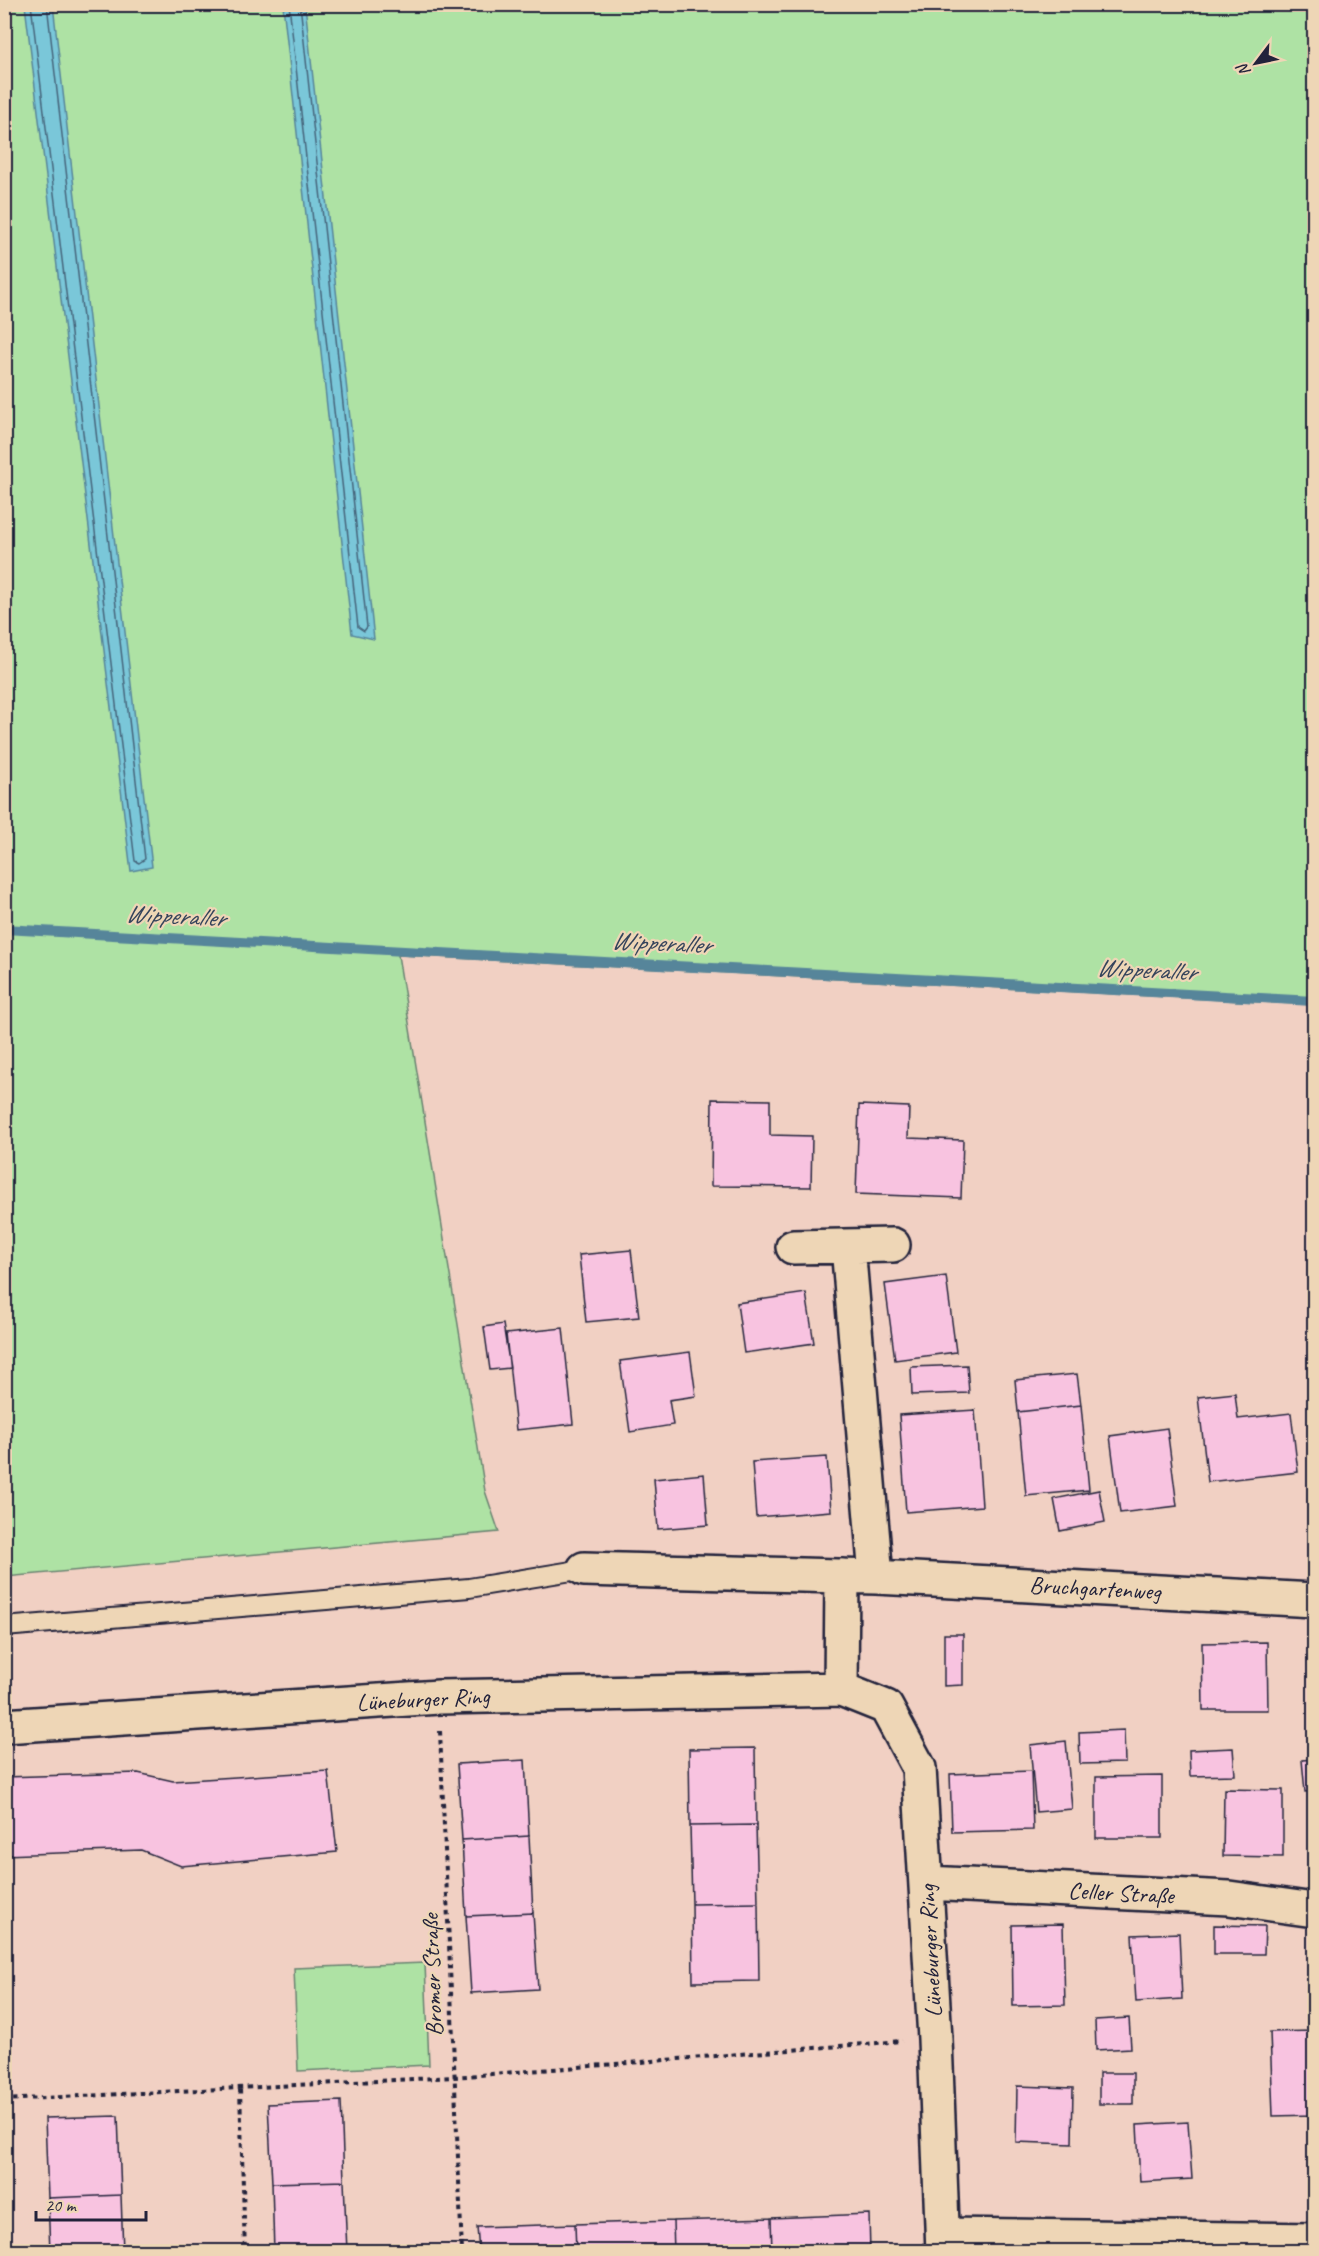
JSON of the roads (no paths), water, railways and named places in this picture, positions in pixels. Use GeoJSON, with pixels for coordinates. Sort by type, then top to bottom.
{"type":"FeatureCollection","features":[{"type":"Feature","properties":{"kind":"street"},"geometry":{"type":"LineString","coordinates":[[793,1247],[893,1245]]}},
{"type":"Feature","properties":{"kind":"street"},"geometry":{"type":"LineString","coordinates":[[848,1246],[876,1577]]}},
{"type":"Feature","properties":{"kind":"street","name":"Bruchgartenweg"},"geometry":{"type":"LineString","coordinates":[[584,1569],[876,1577],[1314,1600]]}},
{"type":"Feature","properties":{"kind":"street"},"geometry":{"type":"LineString","coordinates":[[841,1689],[842,1576]]}},
{"type":"Feature","properties":{"kind":"street","name":"Lüneburger Ring"},"geometry":{"type":"LineString","coordinates":[[4,1726],[439,1697],[841,1689],[886,1707],[919,1768],[935,2038],[943,2243]]}},
{"type":"Feature","properties":{"kind":"street","name":"Celler Straße"},"geometry":{"type":"LineString","coordinates":[[927,1883],[1229,1898],[1314,1910]]}},
{"type":"Feature","properties":{"kind":"street"},"geometry":{"type":"LineString","coordinates":[[943,2243],[1314,2240]]}},
{"type":"Feature","properties":{"kind":"lane"},"geometry":{"type":"LineString","coordinates":[[4,1626],[469,1588],[584,1569]]}},
{"type":"Feature","properties":{"kind":"water"},"geometry":{"type":"Polygon","coordinates":[[[25,5],[53,5],[152,867],[131,871],[25,5]]]}},
{"type":"Feature","properties":{"kind":"water"},"geometry":{"type":"Polygon","coordinates":[[[283,5],[305,5],[374,639],[352,634],[283,5]]]}},
{"type":"Feature","properties":{"kind":"waterway","name":"Wipperaller"},"geometry":{"type":"LineString","coordinates":[[4,929],[1314,1001]]}}]}
